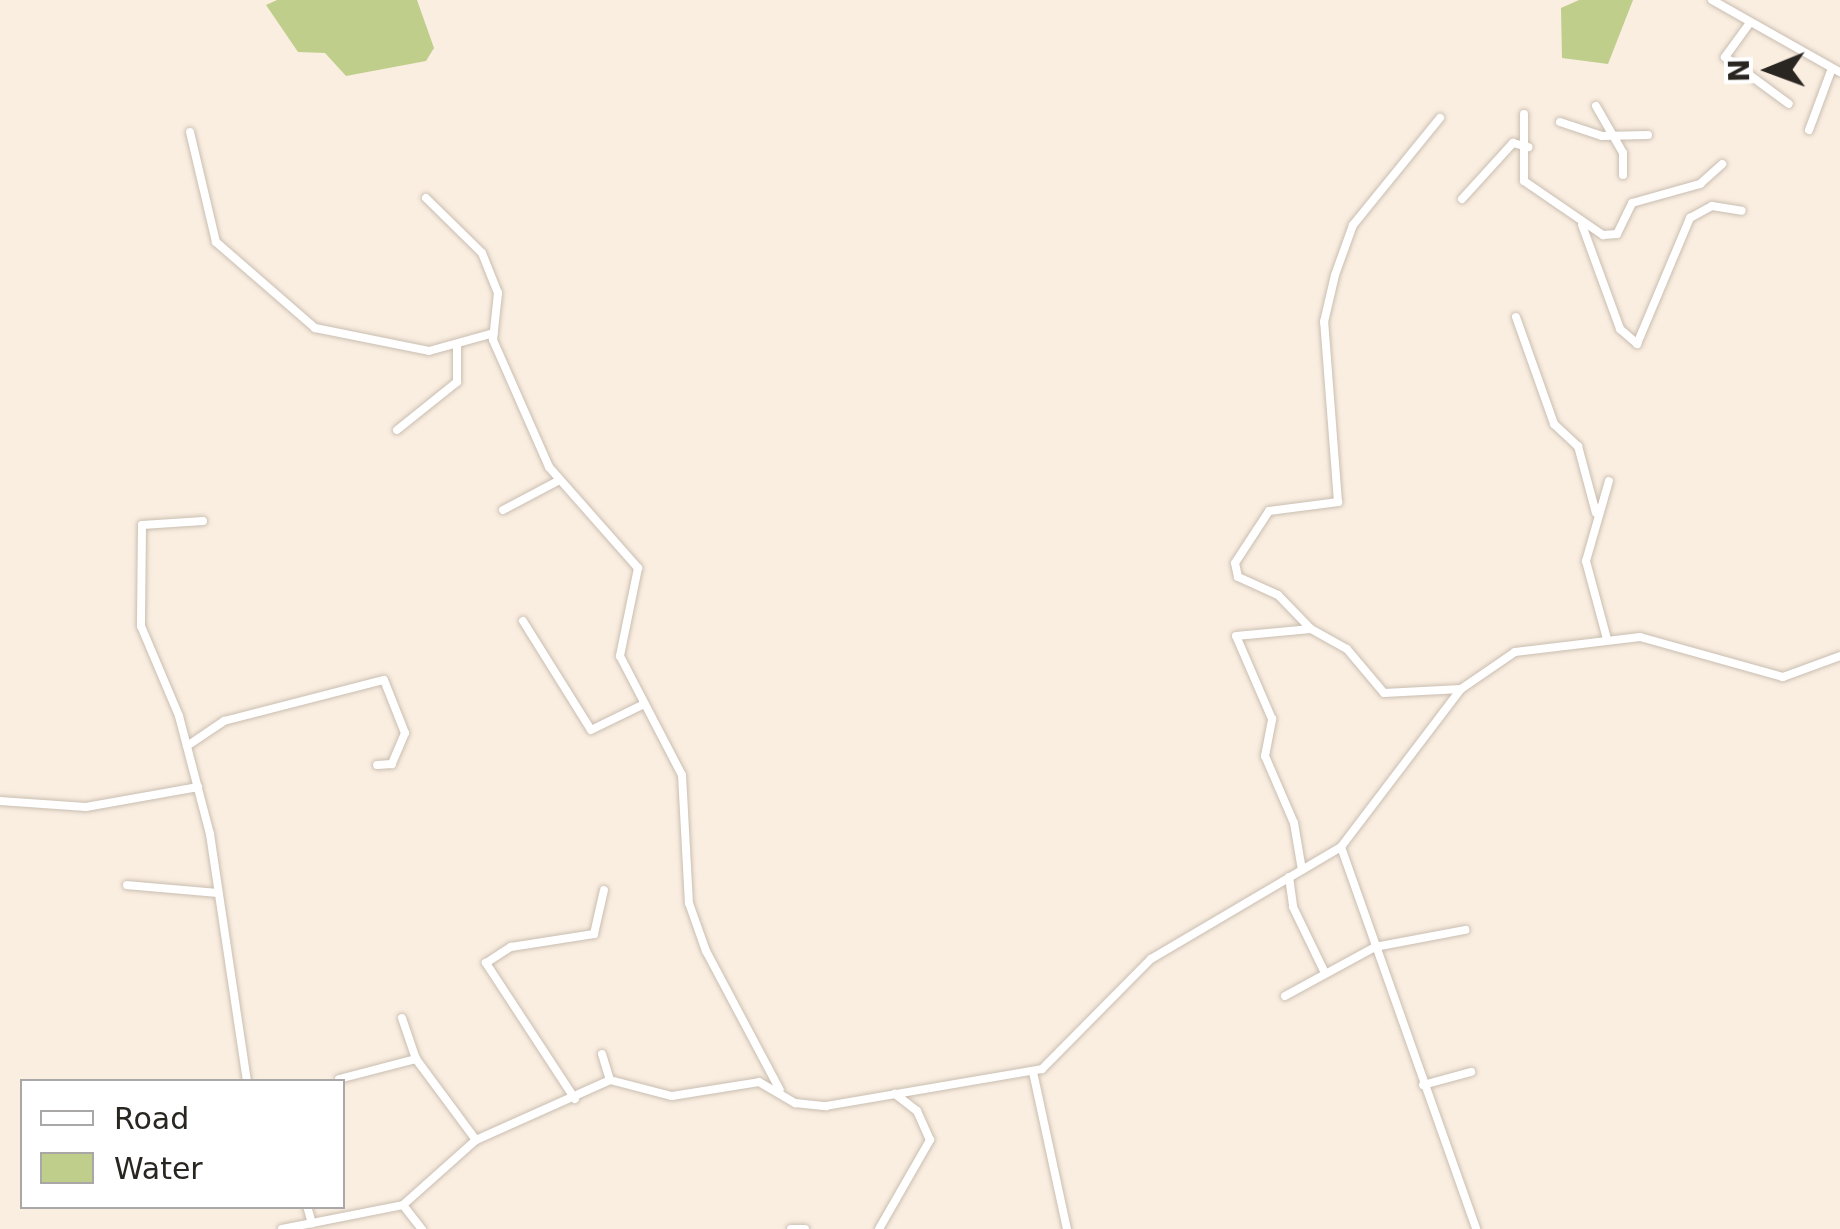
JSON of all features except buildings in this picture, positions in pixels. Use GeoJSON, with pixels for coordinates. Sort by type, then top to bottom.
{"type":"FeatureCollection","features":[{"type":"Feature","properties":{"kind":"street"},"geometry":{"type":"LineString","coordinates":[[1712,0],[1836,70],[1809,130]]}},
{"type":"Feature","properties":{"kind":"street"},"geometry":{"type":"LineString","coordinates":[[1749,24],[1725,57],[1789,104]]}},
{"type":"Feature","properties":{"kind":"street"},"geometry":{"type":"LineString","coordinates":[[1596,106],[1624,175]]}},
{"type":"Feature","properties":{"kind":"street"},"geometry":{"type":"LineString","coordinates":[[1524,114],[1528,147],[1524,181],[1582,225],[1617,234],[1632,203],[1700,184],[1722,164]]}},
{"type":"Feature","properties":{"kind":"street"},"geometry":{"type":"LineString","coordinates":[[1440,118],[1354,225],[1335,276],[1324,322],[1338,502],[1268,511],[1235,562],[1238,577],[1278,595],[1310,629],[1347,649],[1384,693],[1461,689]]}},
{"type":"Feature","properties":{"kind":"street"},"geometry":{"type":"LineString","coordinates":[[1560,122],[1610,135],[1648,135]]}},
{"type":"Feature","properties":{"kind":"street"},"geometry":{"type":"LineString","coordinates":[[190,132],[204,218],[245,275],[316,328],[429,350],[494,333]]}},
{"type":"Feature","properties":{"kind":"street"},"geometry":{"type":"LineString","coordinates":[[1462,199],[1513,143],[1528,147]]}},
{"type":"Feature","properties":{"kind":"street"},"geometry":{"type":"LineString","coordinates":[[426,198],[482,254],[498,293],[494,333],[558,482],[638,568],[620,656],[682,775],[690,903],[706,951],[782,1094]]}},
{"type":"Feature","properties":{"kind":"street"},"geometry":{"type":"LineString","coordinates":[[1582,225],[1620,328],[1638,344],[1690,218],[1712,206],[1742,211]]}},
{"type":"Feature","properties":{"kind":"street"},"geometry":{"type":"LineString","coordinates":[[1516,316],[1554,424],[1578,446],[1596,513]]}},
{"type":"Feature","properties":{"kind":"street"},"geometry":{"type":"LineString","coordinates":[[397,430],[457,382],[457,344]]}},
{"type":"Feature","properties":{"kind":"street"},"geometry":{"type":"LineString","coordinates":[[503,510],[558,482]]}},
{"type":"Feature","properties":{"kind":"street"},"geometry":{"type":"LineString","coordinates":[[1607,639],[1586,561],[1596,513],[1609,482]]}},
{"type":"Feature","properties":{"kind":"street"},"geometry":{"type":"LineString","coordinates":[[203,521],[148,522],[141,531],[141,626],[188,746],[198,787],[247,1079]]}},
{"type":"Feature","properties":{"kind":"street"},"geometry":{"type":"LineString","coordinates":[[523,621],[591,730],[644,704]]}},
{"type":"Feature","properties":{"kind":"street"},"geometry":{"type":"LineString","coordinates":[[1302,870],[1294,823],[1265,756],[1272,719],[1236,636],[1310,629]]}},
{"type":"Feature","properties":{"kind":"street"},"geometry":{"type":"LineString","coordinates":[[282,1229],[404,1204],[476,1140],[576,1099],[610,1080],[672,1096],[759,1082],[782,1094],[826,1106],[1033,1072],[1151,959],[1341,848],[1461,689],[1516,652],[1607,639],[1680,643],[1783,677],[1840,656]]}},
{"type":"Feature","properties":{"kind":"street"},"geometry":{"type":"LineString","coordinates":[[188,746],[224,721],[384,680],[405,733],[392,764],[377,765]]}},
{"type":"Feature","properties":{"kind":"street"},"geometry":{"type":"LineString","coordinates":[[0,801],[86,807],[198,787]]}},
{"type":"Feature","properties":{"kind":"street"},"geometry":{"type":"LineString","coordinates":[[1341,848],[1476,1229]]}},
{"type":"Feature","properties":{"kind":"street"},"geometry":{"type":"LineString","coordinates":[[1290,876],[1293,907],[1325,973]]}},
{"type":"Feature","properties":{"kind":"street"},"geometry":{"type":"LineString","coordinates":[[127,885],[218,893]]}},
{"type":"Feature","properties":{"kind":"street"},"geometry":{"type":"LineString","coordinates":[[576,1099],[486,963],[510,947],[594,934],[604,890]]}},
{"type":"Feature","properties":{"kind":"street"},"geometry":{"type":"LineString","coordinates":[[1285,996],[1375,947],[1465,930]]}},
{"type":"Feature","properties":{"kind":"street"},"geometry":{"type":"LineString","coordinates":[[402,1018],[416,1059],[476,1140]]}},
{"type":"Feature","properties":{"kind":"street"},"geometry":{"type":"LineString","coordinates":[[602,1054],[610,1080]]}},
{"type":"Feature","properties":{"kind":"street"},"geometry":{"type":"LineString","coordinates":[[343,1079],[416,1059]]}},
{"type":"Feature","properties":{"kind":"street"},"geometry":{"type":"LineString","coordinates":[[1033,1072],[1066,1229]]}},
{"type":"Feature","properties":{"kind":"street"},"geometry":{"type":"LineString","coordinates":[[1423,1084],[1471,1072]]}},
{"type":"Feature","properties":{"kind":"street"},"geometry":{"type":"LineString","coordinates":[[879,1229],[930,1140],[917,1111],[894,1094]]}},
{"type":"Feature","properties":{"kind":"street"},"geometry":{"type":"LineString","coordinates":[[404,1204],[422,1229]]}},
{"type":"Feature","properties":{"kind":"street"},"geometry":{"type":"LineString","coordinates":[[308,1209],[312,1223]]}},
{"type":"Feature","properties":{"kind":"street"},"geometry":{"type":"LineString","coordinates":[[790,1229],[806,1229]]}},
{"type":"Feature","properties":{"kind":"water"},"geometry":{"type":"Polygon","coordinates":[[[277,0],[417,0],[434,48],[426,61],[346,76],[325,53],[298,52],[266,5],[277,0]]]}},
{"type":"Feature","properties":{"kind":"water"},"geometry":{"type":"Polygon","coordinates":[[[1579,0],[1633,0],[1608,64],[1562,58],[1561,8],[1579,0]]]}}]}
